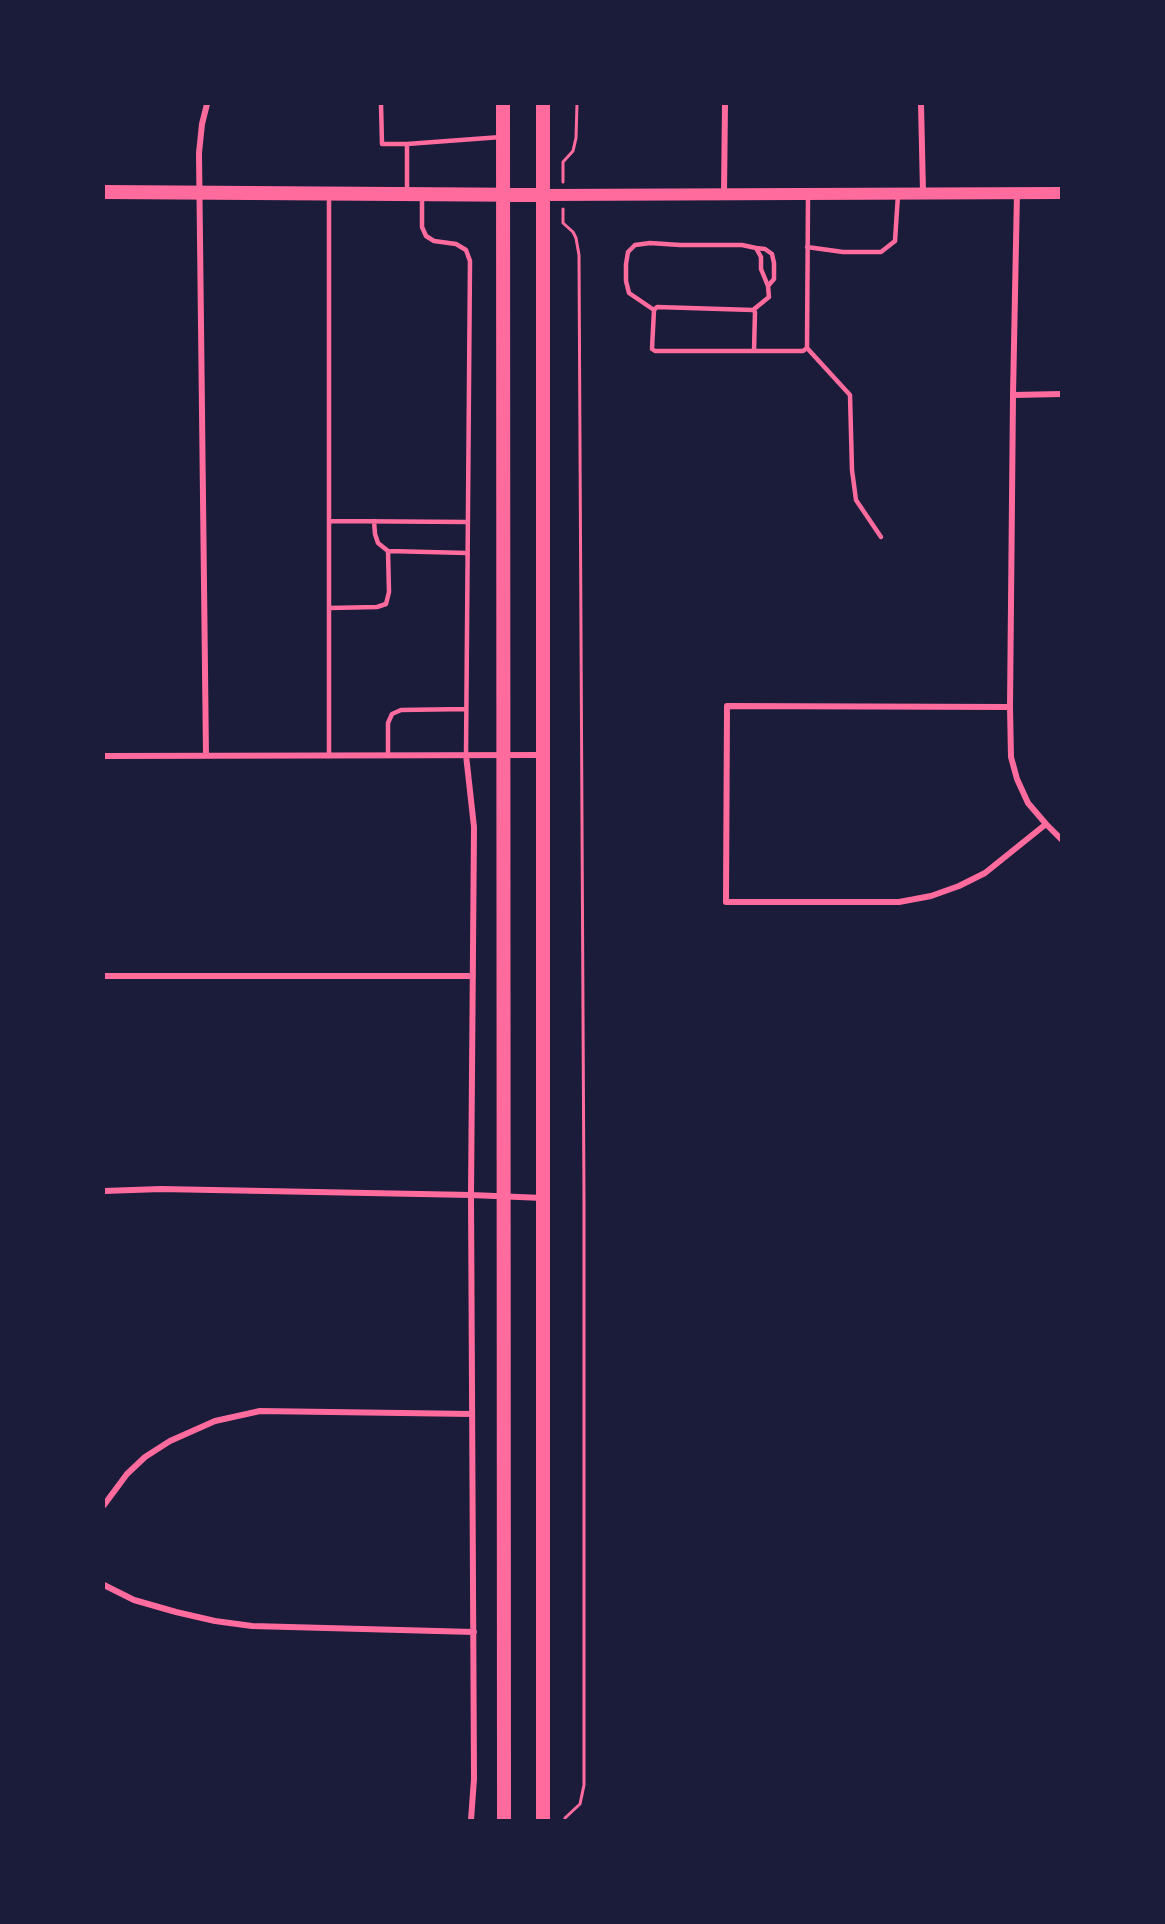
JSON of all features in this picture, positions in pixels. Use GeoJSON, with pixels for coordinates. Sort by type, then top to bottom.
{"type":"FeatureCollection","features":[{"type":"Feature","properties":{"kind":"main road"},"geometry":{"type":"LineString","coordinates":[[503,104],[504,1821]]}},
{"type":"Feature","properties":{"kind":"main road"},"geometry":{"type":"LineString","coordinates":[[543,104],[543,1821]]}},
{"type":"Feature","properties":{"kind":"main road"},"geometry":{"type":"LineString","coordinates":[[104,192],[543,195],[1062,193]]}},
{"type":"Feature","properties":{"kind":"street"},"geometry":{"type":"LineString","coordinates":[[206,756],[199,192],[200,143],[207,104]]}},
{"type":"Feature","properties":{"kind":"street"},"geometry":{"type":"LineString","coordinates":[[724,193],[725,104]]}},
{"type":"Feature","properties":{"kind":"street"},"geometry":{"type":"LineString","coordinates":[[921,104],[923,192]]}},
{"type":"Feature","properties":{"kind":"street"},"geometry":{"type":"LineString","coordinates":[[1017,193],[1013,395],[1011,757],[1017,779],[1028,803],[1062,840]]}},
{"type":"Feature","properties":{"kind":"street"},"geometry":{"type":"LineString","coordinates":[[1013,395],[1062,394]]}},
{"type":"Feature","properties":{"kind":"street"},"geometry":{"type":"LineString","coordinates":[[1010,707],[727,706],[726,902],[899,902],[931,896],[985,873],[1046,824]]}},
{"type":"Feature","properties":{"kind":"street"},"geometry":{"type":"LineString","coordinates":[[466,755],[474,827],[471,1195],[474,1779],[471,1821]]}},
{"type":"Feature","properties":{"kind":"street"},"geometry":{"type":"LineString","coordinates":[[104,756],[543,755]]}},
{"type":"Feature","properties":{"kind":"street"},"geometry":{"type":"LineString","coordinates":[[104,976],[473,976]]}},
{"type":"Feature","properties":{"kind":"street"},"geometry":{"type":"LineString","coordinates":[[104,1191],[161,1189],[543,1198]]}},
{"type":"Feature","properties":{"kind":"street"},"geometry":{"type":"LineString","coordinates":[[104,1505],[127,1474],[145,1457],[170,1441],[215,1421],[260,1411],[472,1414]]}},
{"type":"Feature","properties":{"kind":"street"},"geometry":{"type":"LineString","coordinates":[[104,1585],[134,1600],[176,1612],[252,1626],[474,1632]]}},
{"type":"Feature","properties":{"kind":"lane"},"geometry":{"type":"LineString","coordinates":[[381,104],[382,144],[503,136]]}},
{"type":"Feature","properties":{"kind":"lane"},"geometry":{"type":"LineString","coordinates":[[407,144],[407,194]]}},
{"type":"Feature","properties":{"kind":"lane"},"geometry":{"type":"LineString","coordinates":[[807,247],[843,252],[881,252],[895,241],[898,192]]}},
{"type":"Feature","properties":{"kind":"lane"},"geometry":{"type":"LineString","coordinates":[[329,193],[329,756]]}},
{"type":"Feature","properties":{"kind":"lane"},"geometry":{"type":"LineString","coordinates":[[808,193],[807,348],[850,395],[852,471],[856,500],[881,537]]}},
{"type":"Feature","properties":{"kind":"lane"},"geometry":{"type":"LineString","coordinates":[[422,194],[422,227],[426,236],[435,241],[456,244],[466,250],[470,261],[466,755]]}},
{"type":"Feature","properties":{"kind":"lane"},"geometry":{"type":"LineString","coordinates":[[654,310],[628,293],[626,264],[628,252],[635,245],[650,243],[742,245],[765,249],[772,254],[774,263],[774,279],[768,286]]}},
{"type":"Feature","properties":{"kind":"lane"},"geometry":{"type":"LineString","coordinates":[[654,310],[657,307],[753,310],[769,297],[768,286],[761,269],[761,257],[756,248]]}},
{"type":"Feature","properties":{"kind":"lane"},"geometry":{"type":"LineString","coordinates":[[654,310],[652,349],[655,351],[803,351],[807,348]]}},
{"type":"Feature","properties":{"kind":"lane"},"geometry":{"type":"LineString","coordinates":[[753,310],[755,312],[754,351]]}},
{"type":"Feature","properties":{"kind":"lane"},"geometry":{"type":"LineString","coordinates":[[329,521],[467,522]]}},
{"type":"Feature","properties":{"kind":"lane"},"geometry":{"type":"LineString","coordinates":[[374,521],[378,543],[388,551],[467,553]]}},
{"type":"Feature","properties":{"kind":"lane"},"geometry":{"type":"LineString","coordinates":[[329,608],[377,608],[386,604],[389,592],[388,551]]}},
{"type":"Feature","properties":{"kind":"lane"},"geometry":{"type":"LineString","coordinates":[[388,755],[388,723],[392,714],[401,710],[466,709]]}},
{"type":"Feature","properties":{"kind":"path"},"geometry":{"type":"LineString","coordinates":[[565,1821],[565,1818],[580,1804],[584,1785],[584,1200],[579,255],[576,238],[568,226],[563,223],[563,162],[573,151],[575,145],[577,104]]}}]}
